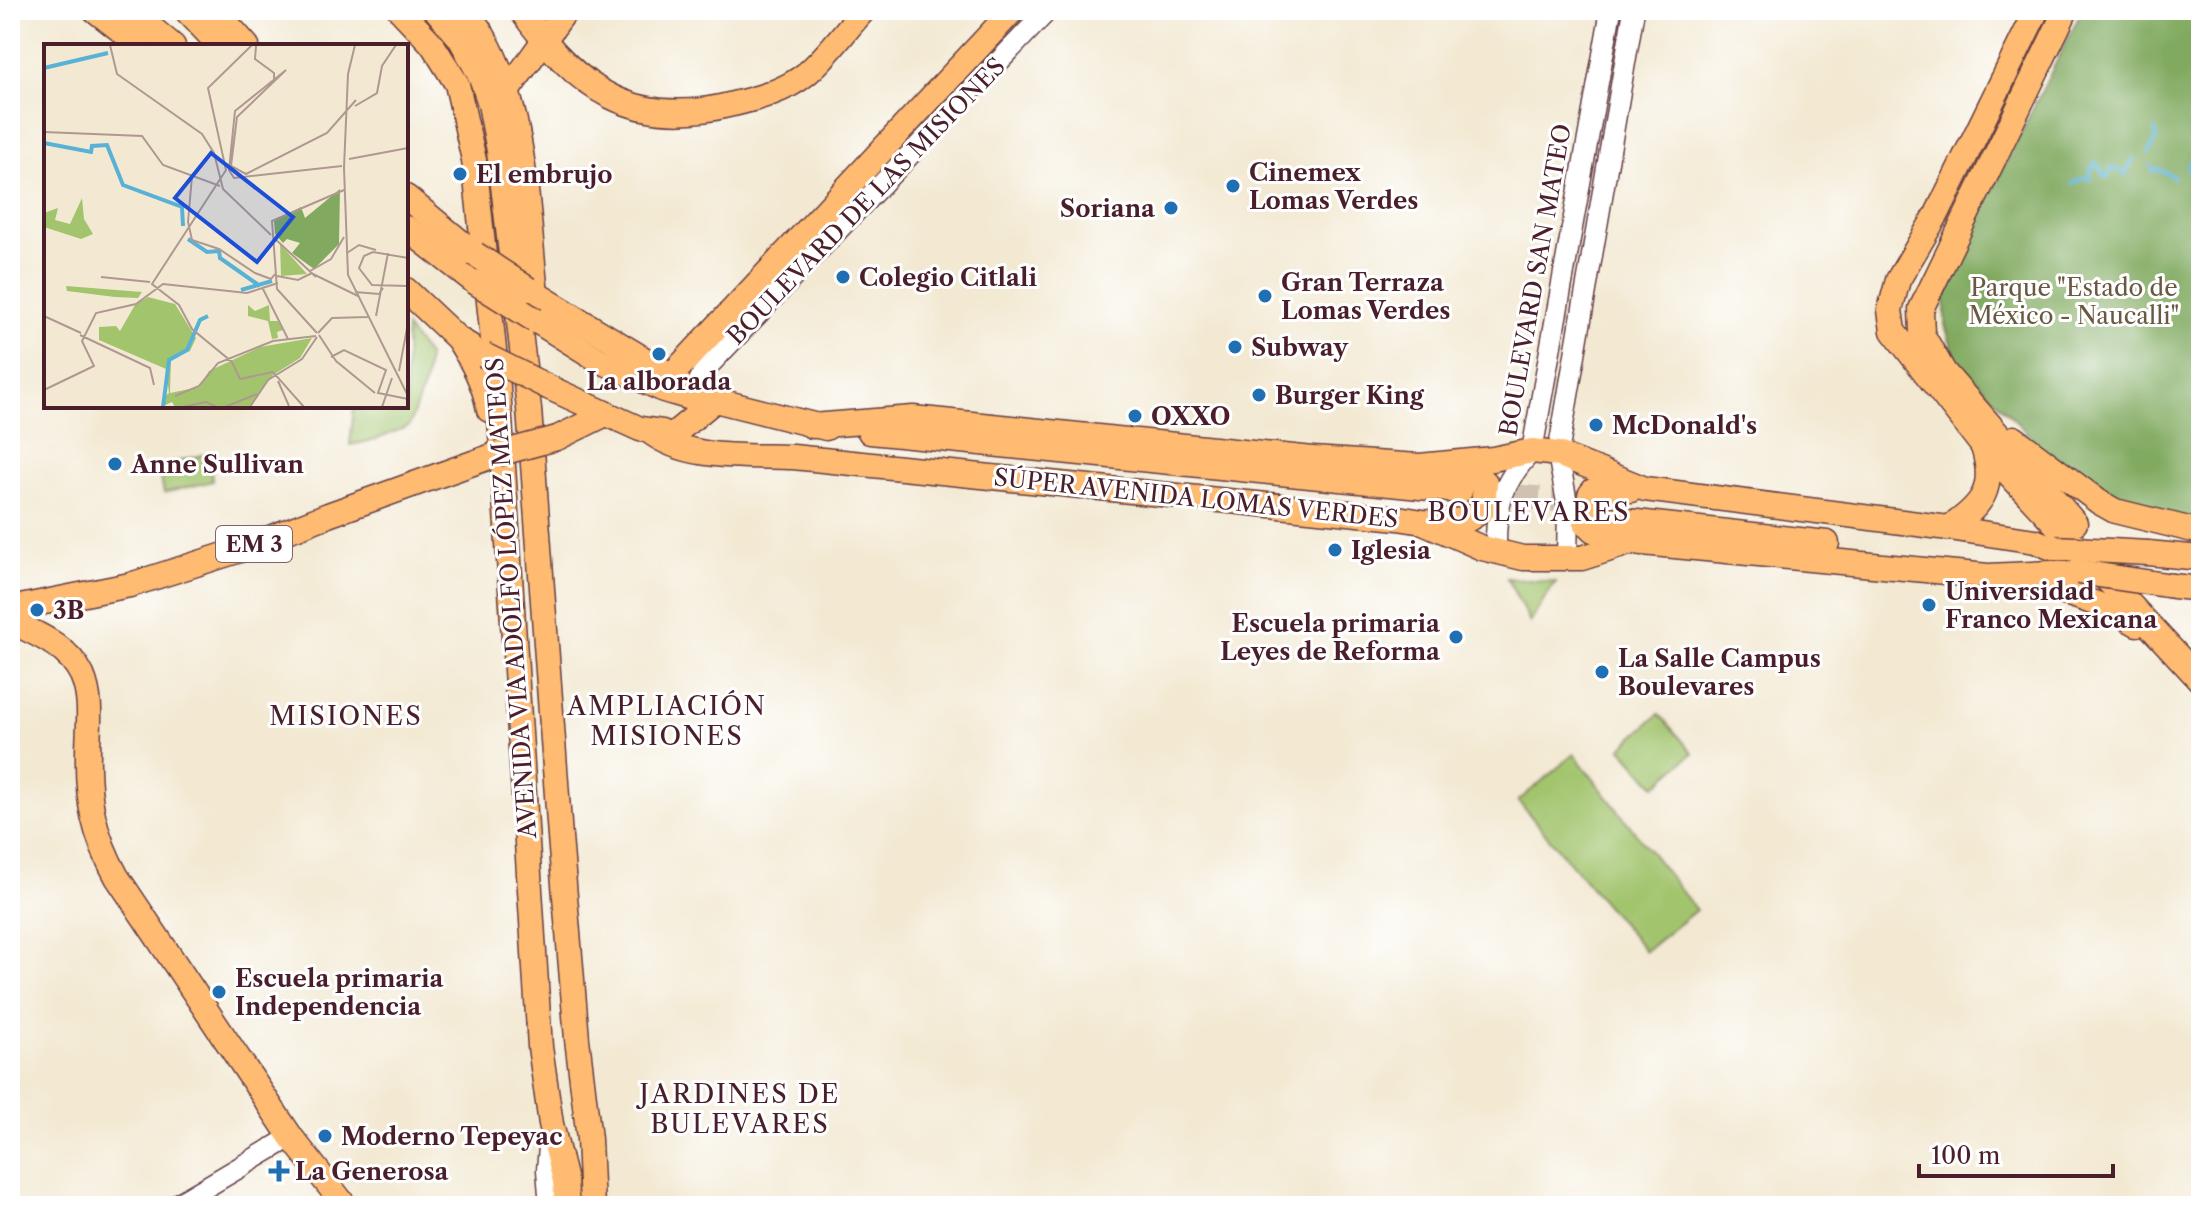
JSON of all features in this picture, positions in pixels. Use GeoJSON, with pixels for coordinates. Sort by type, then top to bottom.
{"type":"FeatureCollection","features":[{"type":"Feature","properties":{"kind":"main road"},"geometry":{"type":"LineString","coordinates":[[130,10],[171,44]]}},
{"type":"Feature","properties":{"kind":"main road"},"geometry":{"type":"LineString","coordinates":[[186,10],[218,44]]}},
{"type":"Feature","properties":{"kind":"main road"},"geometry":{"type":"LineString","coordinates":[[215,10],[245,44]]}},
{"type":"Feature","properties":{"kind":"main road","name":"AVENIDA VIA ADOLFO LÓPEZ MATEOS"},"geometry":{"type":"LineString","coordinates":[[400,10],[432,44],[457,84],[474,160],[498,387],[540,1047],[567,1206]]}},
{"type":"Feature","properties":{"kind":"main road","name":"AVENIDA VIA ADOLFO LÓPEZ MATEOS"},"geometry":{"type":"LineString","coordinates":[[436,10],[460,38],[481,77],[499,151],[529,409],[561,853],[589,1139],[592,1206]]}},
{"type":"Feature","properties":{"kind":"main road"},"geometry":{"type":"LineString","coordinates":[[521,10],[543,42],[567,67],[610,97],[645,110],[679,113],[713,109],[768,95],[785,87],[807,73],[860,13]]}},
{"type":"Feature","properties":{"kind":"main road"},"geometry":{"type":"LineString","coordinates":[[508,90],[566,10]]}},
{"type":"Feature","properties":{"kind":"main road","name":"BOULEVARD DE LAS MISIONES"},"geometry":{"type":"LineString","coordinates":[[671,376],[1013,10]]}},
{"type":"Feature","properties":{"kind":"main road"},"geometry":{"type":"LineString","coordinates":[[2037,10],[1937,214],[1898,280],[1890,310],[1893,331],[1982,445],[2201,681]]}},
{"type":"Feature","properties":{"kind":"main road"},"geometry":{"type":"LineString","coordinates":[[2066,10],[1921,309],[1922,334],[1944,372],[1975,409],[2201,660]]}},
{"type":"Feature","properties":{"kind":"main road"},"geometry":{"type":"LineString","coordinates":[[99,11],[139,44]]}},
{"type":"Feature","properties":{"kind":"main road"},"geometry":{"type":"LineString","coordinates":[[474,11],[508,90],[515,119],[532,291]]}},
{"type":"Feature","properties":{"kind":"main road"},"geometry":{"type":"LineString","coordinates":[[408,199],[475,254],[589,323],[703,399],[675,433]]}},
{"type":"Feature","properties":{"kind":"main road","name":"SÚPER AVENIDA LOMAS VERDES"},"geometry":{"type":"LineString","coordinates":[[408,230],[475,282],[599,360],[633,377],[703,399],[812,426],[1460,498],[1139,477],[649,431]]}},
{"type":"Feature","properties":{"kind":"main road","name":"SÚPER AVENIDA LOMAS VERDES"},"geometry":{"type":"LineString","coordinates":[[408,292],[458,339],[484,355],[606,414],[649,431],[661,440],[698,452],[793,457],[1363,513],[1423,522],[1496,552],[1523,558],[1582,558],[1632,542],[1988,576],[2076,572]]}},
{"type":"Feature","properties":{"kind":"main road"},"geometry":{"type":"LineString","coordinates":[[458,339],[485,388],[495,455],[557,438],[606,414]]}},
{"type":"Feature","properties":{"kind":"main road"},"geometry":{"type":"LineString","coordinates":[[1975,409],[2115,511],[2201,532]]}},
{"type":"Feature","properties":{"kind":"main road","name":"SÚPER AVENIDA LOMAS VERDES"},"geometry":{"type":"LineString","coordinates":[[812,426],[913,418],[1313,459],[1419,466],[1493,459],[1532,451],[1558,454],[1645,489],[1949,528],[2035,541],[2054,548]]}},
{"type":"Feature","properties":{"kind":"main road"},"geometry":{"type":"LineString","coordinates":[[1949,528],[1971,512],[1985,493],[1989,468],[1982,445]]}},
{"type":"Feature","properties":{"kind":"main road","name":"EM 3"},"geometry":{"type":"LineString","coordinates":[[10,609],[130,585],[237,551],[495,455]]}},
{"type":"Feature","properties":{"kind":"main road"},"geometry":{"type":"LineString","coordinates":[[1419,466],[1482,479],[1486,487],[1483,510],[1476,516],[1467,520],[1423,522]]}},
{"type":"Feature","properties":{"kind":"main road"},"geometry":{"type":"LineString","coordinates":[[1632,542],[1588,528],[1590,495],[1599,489],[1645,489]]}},
{"type":"Feature","properties":{"kind":"main road","name":"SÚPER AVENIDA LOMAS VERDES"},"geometry":{"type":"LineString","coordinates":[[2201,558],[1612,512],[2201,589]]}},
{"type":"Feature","properties":{"kind":"main road"},"geometry":{"type":"LineString","coordinates":[[1988,576],[2063,591],[2093,602],[2140,626],[2176,654]]}},
{"type":"Feature","properties":{"kind":"main road"},"geometry":{"type":"LineString","coordinates":[[10,621],[47,638],[65,652],[81,673],[89,695],[88,757],[92,817],[102,849],[117,877],[291,1137],[345,1206]]}},
{"type":"Feature","properties":{"kind":"street","name":"BOULEVARD DE LAS MISIONES"},"geometry":{"type":"LineString","coordinates":[[703,399],[703,373],[712,362],[1048,10]]}},
{"type":"Feature","properties":{"kind":"street","name":"BOULEVARD SAN MATEO"},"geometry":{"type":"LineString","coordinates":[[1496,552],[1500,502],[1506,482],[1532,451],[1611,10]]}},
{"type":"Feature","properties":{"kind":"street"},"geometry":{"type":"LineString","coordinates":[[1567,559],[1567,498],[1558,454],[1634,10]]}},
{"type":"Feature","properties":{"kind":"street"},"geometry":{"type":"LineString","coordinates":[[550,1206],[547,1170],[551,1124]]}},
{"type":"Feature","properties":{"kind":"street"},"geometry":{"type":"LineString","coordinates":[[174,1206],[291,1137]]}},
{"type":"Feature","properties":{"kind":"street"},"geometry":{"type":"LineString","coordinates":[[589,1139],[603,1206]]}},
{"type":"Feature","properties":{"kind":"green space","name":"Parque \"Estado de México - Naucalli\""},"geometry":{"type":"Polygon","coordinates":[[[2082,10],[2201,10],[2201,524],[2133,508],[2041,448],[1956,359],[1945,325],[1945,298],[1966,243],[2082,10]]]}},
{"type":"Feature","properties":{"kind":"green space"},"geometry":{"type":"Polygon","coordinates":[[[408,331],[428,356],[425,382],[409,426],[375,440],[350,445],[354,408],[408,408],[408,331]]]}},
{"type":"Feature","properties":{"kind":"green space"},"geometry":{"type":"Polygon","coordinates":[[[207,454],[213,481],[164,493],[158,466],[207,454]]]}},
{"type":"Feature","properties":{"kind":"green space"},"geometry":{"type":"Polygon","coordinates":[[[1507,578],[1556,582],[1530,623],[1507,578]]]}},
{"type":"Feature","properties":{"kind":"green space"},"geometry":{"type":"Polygon","coordinates":[[[1659,714],[1693,753],[1655,786],[1621,748],[1659,714]]]}},
{"type":"Feature","properties":{"kind":"green space"},"geometry":{"type":"Polygon","coordinates":[[[1574,754],[1696,910],[1645,951],[1518,801],[1574,754]]]}},
{"type":"Feature","properties":{"kind":"waterway"},"geometry":{"type":"LineString","coordinates":[[2149,153],[2156,140],[2155,130]]}},
{"type":"Feature","properties":{"kind":"waterway"},"geometry":{"type":"LineString","coordinates":[[2073,184],[2082,178],[2090,179],[2089,172],[2096,162],[2106,177],[2113,168],[2125,174],[2133,159]]}},
{"type":"Feature","properties":{"kind":"waterway"},"geometry":{"type":"LineString","coordinates":[[2187,169],[2192,160],[2201,160]]}},
{"type":"Feature","properties":{"kind":"waterway"},"geometry":{"type":"LineString","coordinates":[[2151,166],[2154,171],[2159,169],[2174,177]]}},
{"type":"Feature","properties":{"kind":"tunnel"},"geometry":{"type":"LineString","coordinates":[[1480,493],[1613,505]]}},
{"type":"Feature","properties":{"kind":"place","name":"El embrujo"},"geometry":{"type":"Point","coordinates":[460,174]}},
{"type":"Feature","properties":{"kind":"place","name":"Cinemex Lomas Verdes"},"geometry":{"type":"Point","coordinates":[1233,186]}},
{"type":"Feature","properties":{"kind":"place","name":"Soriana"},"geometry":{"type":"Point","coordinates":[1171,208]}},
{"type":"Feature","properties":{"kind":"place","name":"Colegio Citlali"},"geometry":{"type":"Point","coordinates":[843,277]}},
{"type":"Feature","properties":{"kind":"place","name":"Gran Terraza Lomas Verdes"},"geometry":{"type":"Point","coordinates":[1265,296]}},
{"type":"Feature","properties":{"kind":"place","name":"Subway"},"geometry":{"type":"Point","coordinates":[1235,347]}},
{"type":"Feature","properties":{"kind":"place","name":"La alborada"},"geometry":{"type":"Point","coordinates":[659,354]}},
{"type":"Feature","properties":{"kind":"place","name":"Burger King"},"geometry":{"type":"Point","coordinates":[1259,395]}},
{"type":"Feature","properties":{"kind":"place","name":"OXXO"},"geometry":{"type":"Point","coordinates":[1135,416]}},
{"type":"Feature","properties":{"kind":"place","name":"McDonald's"},"geometry":{"type":"Point","coordinates":[1596,425]}},
{"type":"Feature","properties":{"kind":"place","name":"Anne Sullivan"},"geometry":{"type":"Point","coordinates":[115,464]}},
{"type":"Feature","properties":{"kind":"place","name":"Iglesia"},"geometry":{"type":"Point","coordinates":[1335,550]}},
{"type":"Feature","properties":{"kind":"place","name":"Universidad Franco Mexicana"},"geometry":{"type":"Point","coordinates":[1929,605]}},
{"type":"Feature","properties":{"kind":"place","name":"3B"},"geometry":{"type":"Point","coordinates":[37,610]}},
{"type":"Feature","properties":{"kind":"place","name":"Escuela primaria Leyes de Reforma"},"geometry":{"type":"Point","coordinates":[1456,637]}},
{"type":"Feature","properties":{"kind":"place","name":"La Salle Campus Boulevares"},"geometry":{"type":"Point","coordinates":[1602,672]}},
{"type":"Feature","properties":{"kind":"place","name":"Escuela primaria Independencia"},"geometry":{"type":"Point","coordinates":[219,992]}},
{"type":"Feature","properties":{"kind":"place","name":"Moderno Tepeyac"},"geometry":{"type":"Point","coordinates":[325,1136]}},
{"type":"Feature","properties":{"kind":"place","name":"La Generosa"},"geometry":{"type":"Point","coordinates":[279,1171]}},
{"type":"Feature","properties":{"kind":"district","name":"BOULEVARES"},"geometry":{"type":"Point","coordinates":[1529,512]}},
{"type":"Feature","properties":{"kind":"district","name":"MISIONES"},"geometry":{"type":"Point","coordinates":[346,716]}},
{"type":"Feature","properties":{"kind":"district","name":"AMPLIACIÓN MISIONES"},"geometry":{"type":"Point","coordinates":[667,721]}},
{"type":"Feature","properties":{"kind":"district","name":"JARDINES DE BULEVARES"},"geometry":{"type":"Point","coordinates":[740,1109]}}]}
